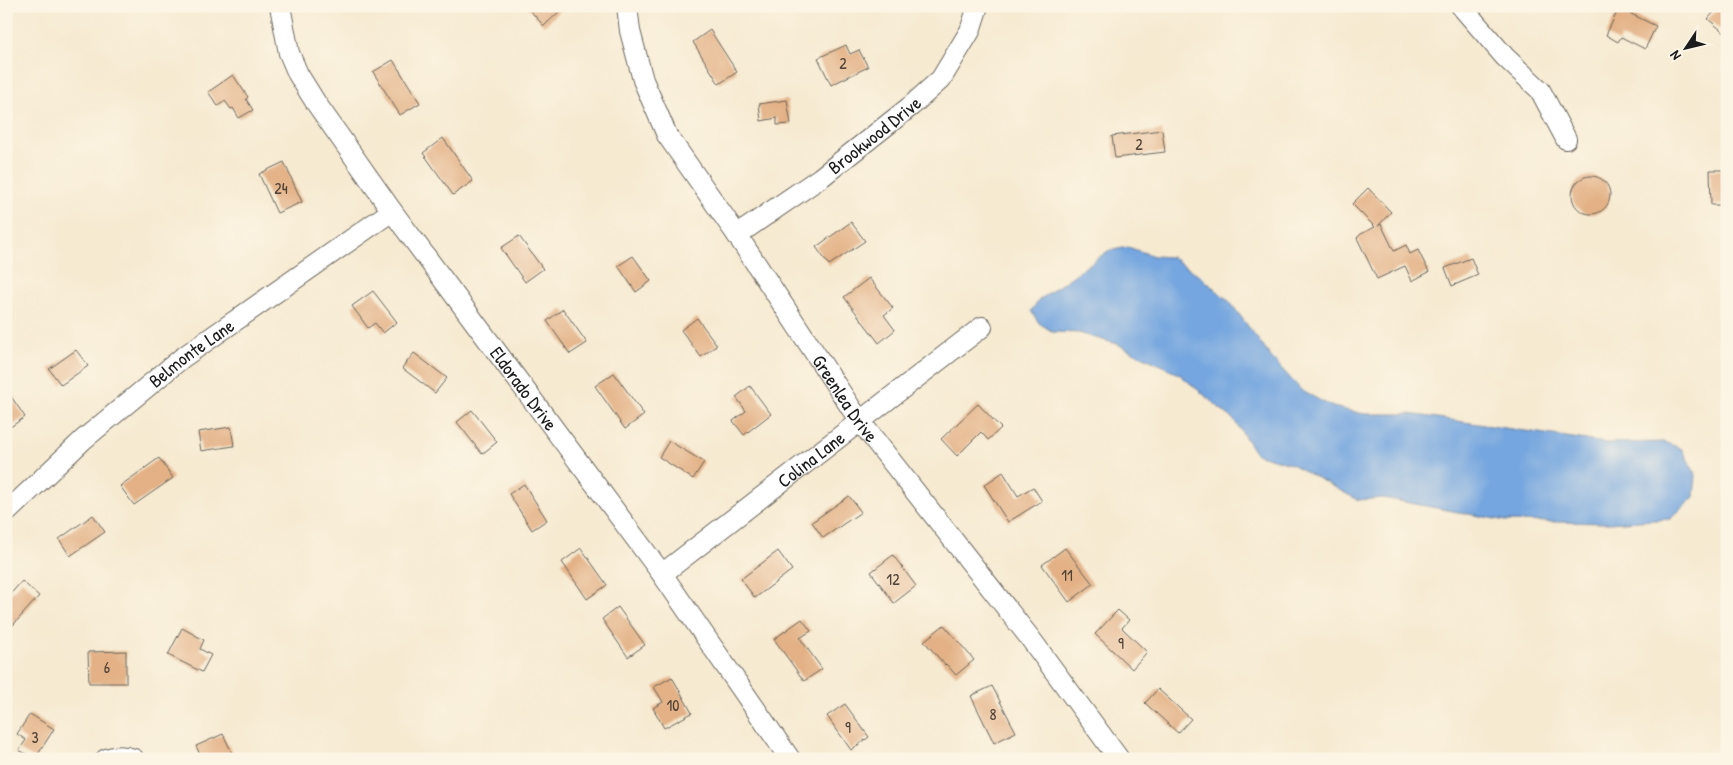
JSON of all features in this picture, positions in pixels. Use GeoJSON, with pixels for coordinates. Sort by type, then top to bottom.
{"type":"FeatureCollection","features":[{"type":"Feature","properties":{"kind":"street","name":"Eldorado Drive"},"geometry":{"type":"LineString","coordinates":[[280,6],[289,53],[298,74],[316,103],[392,211],[662,574],[790,759]]}},
{"type":"Feature","properties":{"kind":"street","name":"Greenlea Drive"},"geometry":{"type":"LineString","coordinates":[[628,6],[630,31],[643,80],[667,135],[737,235],[859,420],[1024,631],[1119,759]]}},
{"type":"Feature","properties":{"kind":"street","name":"Brookwood Drive"},"geometry":{"type":"LineString","coordinates":[[737,235],[820,178],[911,106],[941,79],[964,44],[978,6]]}},
{"type":"Feature","properties":{"kind":"street"},"geometry":{"type":"LineString","coordinates":[[1461,6],[1505,57],[1540,90],[1566,139]]}},
{"type":"Feature","properties":{"kind":"street","name":"Belmonte Lane"},"geometry":{"type":"LineString","coordinates":[[6,513],[84,440],[182,358],[392,211]]}},
{"type":"Feature","properties":{"kind":"street","name":"Colina Lane"},"geometry":{"type":"LineString","coordinates":[[662,574],[859,420],[982,327]]}},
{"type":"Feature","properties":{"kind":"street"},"geometry":{"type":"LineString","coordinates":[[106,759],[116,755],[125,755],[134,759]]}},
{"type":"Feature","properties":{"kind":"water"},"geometry":{"type":"Polygon","coordinates":[[[1128,247],[1154,256],[1171,257],[1200,276],[1230,302],[1271,357],[1302,391],[1333,407],[1364,414],[1410,414],[1607,443],[1665,442],[1682,449],[1696,475],[1694,497],[1670,519],[1608,523],[1506,521],[1383,498],[1358,500],[1291,464],[1256,454],[1234,420],[1179,374],[1117,344],[1079,333],[1053,332],[1039,323],[1031,311],[1039,300],[1108,251],[1128,247]]]}},
{"type":"Feature","properties":{"kind":"building"},"geometry":{"type":"Polygon","coordinates":[[[526,6],[565,6],[544,26],[526,6]]]}},
{"type":"Feature","properties":{"kind":"building"},"geometry":{"type":"Polygon","coordinates":[[[1719,6],[1727,6],[1727,35],[1708,19],[1719,6]]]}},
{"type":"Feature","properties":{"kind":"building"},"geometry":{"type":"Polygon","coordinates":[[[1619,8],[1656,26],[1645,49],[1621,37],[1618,42],[1606,35],[1619,8]]]}},
{"type":"Feature","properties":{"kind":"building"},"geometry":{"type":"Polygon","coordinates":[[[710,30],[737,72],[719,84],[693,42],[710,30]]]}},
{"type":"Feature","properties":{"kind":"building"},"geometry":{"type":"Polygon","coordinates":[[[846,45],[850,54],[859,50],[868,67],[831,85],[818,58],[846,45]]]}},
{"type":"Feature","properties":{"kind":"building"},"geometry":{"type":"Polygon","coordinates":[[[393,60],[420,103],[400,115],[373,72],[393,60]]]}},
{"type":"Feature","properties":{"kind":"building"},"geometry":{"type":"Polygon","coordinates":[[[233,75],[248,97],[246,99],[253,110],[239,118],[233,108],[231,109],[225,101],[218,106],[208,92],[233,75]]]}},
{"type":"Feature","properties":{"kind":"building"},"geometry":{"type":"Polygon","coordinates":[[[787,100],[791,124],[777,125],[777,118],[761,121],[759,104],[787,100]]]}},
{"type":"Feature","properties":{"kind":"building"},"geometry":{"type":"Polygon","coordinates":[[[1162,130],[1165,152],[1115,158],[1112,136],[1162,130]]]}},
{"type":"Feature","properties":{"kind":"building"},"geometry":{"type":"Polygon","coordinates":[[[443,138],[473,181],[453,195],[423,153],[443,138]]]}},
{"type":"Feature","properties":{"kind":"building"},"geometry":{"type":"Polygon","coordinates":[[[284,162],[302,202],[277,213],[259,174],[284,162]]]}},
{"type":"Feature","properties":{"kind":"building"},"geometry":{"type":"Polygon","coordinates":[[[1710,170],[1727,170],[1727,205],[1711,205],[1710,170]]]}},
{"type":"Feature","properties":{"kind":"building"},"geometry":{"type":"Polygon","coordinates":[[[1591,176],[1605,181],[1610,195],[1605,209],[1591,214],[1577,209],[1572,195],[1577,181],[1591,176]]]}},
{"type":"Feature","properties":{"kind":"building"},"geometry":{"type":"Polygon","coordinates":[[[1368,188],[1391,212],[1378,226],[1381,224],[1394,251],[1406,245],[1410,254],[1418,250],[1429,272],[1412,281],[1405,266],[1377,279],[1357,238],[1375,227],[1352,204],[1368,188]]]}},
{"type":"Feature","properties":{"kind":"building"},"geometry":{"type":"Polygon","coordinates":[[[851,222],[865,241],[829,265],[816,247],[851,222]]]}},
{"type":"Feature","properties":{"kind":"building"},"geometry":{"type":"Polygon","coordinates":[[[519,236],[543,269],[525,282],[501,248],[519,236]]]}},
{"type":"Feature","properties":{"kind":"building"},"geometry":{"type":"Polygon","coordinates":[[[633,256],[651,281],[636,292],[618,266],[633,256]]]}},
{"type":"Feature","properties":{"kind":"building"},"geometry":{"type":"Polygon","coordinates":[[[1471,258],[1478,275],[1452,286],[1445,268],[1471,258]]]}},
{"type":"Feature","properties":{"kind":"building"},"geometry":{"type":"Polygon","coordinates":[[[869,278],[893,308],[884,315],[895,330],[879,343],[844,297],[869,278]]]}},
{"type":"Feature","properties":{"kind":"building"},"geometry":{"type":"Polygon","coordinates":[[[373,291],[397,322],[383,333],[375,323],[368,328],[352,306],[373,291]]]}},
{"type":"Feature","properties":{"kind":"building"},"geometry":{"type":"Polygon","coordinates":[[[563,309],[587,343],[570,354],[547,321],[563,309]]]}},
{"type":"Feature","properties":{"kind":"building"},"geometry":{"type":"Polygon","coordinates":[[[697,318],[717,345],[701,357],[681,330],[697,318]]]}},
{"type":"Feature","properties":{"kind":"building"},"geometry":{"type":"Polygon","coordinates":[[[76,350],[88,366],[61,385],[49,369],[76,350]]]}},
{"type":"Feature","properties":{"kind":"building"},"geometry":{"type":"Polygon","coordinates":[[[414,353],[447,378],[435,393],[402,368],[414,353]]]}},
{"type":"Feature","properties":{"kind":"building"},"geometry":{"type":"Polygon","coordinates":[[[614,373],[644,415],[625,429],[595,386],[614,373]]]}},
{"type":"Feature","properties":{"kind":"building"},"geometry":{"type":"Polygon","coordinates":[[[750,386],[771,414],[744,435],[733,421],[746,411],[736,397],[750,386]]]}},
{"type":"Feature","properties":{"kind":"building"},"geometry":{"type":"Polygon","coordinates":[[[6,389],[25,417],[6,430],[6,389]]]}},
{"type":"Feature","properties":{"kind":"building"},"geometry":{"type":"Polygon","coordinates":[[[978,404],[1001,428],[988,440],[981,432],[957,456],[941,439],[978,404]]]}},
{"type":"Feature","properties":{"kind":"building"},"geometry":{"type":"Polygon","coordinates":[[[472,410],[497,442],[482,454],[457,422],[472,410]]]}},
{"type":"Feature","properties":{"kind":"building"},"geometry":{"type":"Polygon","coordinates":[[[231,427],[234,446],[201,451],[198,432],[231,427]]]}},
{"type":"Feature","properties":{"kind":"building"},"geometry":{"type":"Polygon","coordinates":[[[669,441],[704,462],[693,479],[659,457],[669,441]]]}},
{"type":"Feature","properties":{"kind":"building"},"geometry":{"type":"Polygon","coordinates":[[[159,458],[173,478],[134,505],[120,486],[159,458]]]}},
{"type":"Feature","properties":{"kind":"building"},"geometry":{"type":"Polygon","coordinates":[[[1003,472],[1018,496],[1033,487],[1042,501],[1008,522],[984,485],[1003,472]]]}},
{"type":"Feature","properties":{"kind":"building"},"geometry":{"type":"Polygon","coordinates":[[[524,484],[547,520],[532,530],[509,494],[524,484]]]}},
{"type":"Feature","properties":{"kind":"building"},"geometry":{"type":"Polygon","coordinates":[[[849,496],[861,512],[823,538],[812,522],[849,496]]]}},
{"type":"Feature","properties":{"kind":"building"},"geometry":{"type":"Polygon","coordinates":[[[93,515],[105,532],[70,556],[59,539],[93,515]]]}},
{"type":"Feature","properties":{"kind":"building"},"geometry":{"type":"Polygon","coordinates":[[[581,548],[607,585],[587,599],[562,562],[581,548]]]}},
{"type":"Feature","properties":{"kind":"building"},"geometry":{"type":"Polygon","coordinates":[[[1065,548],[1093,584],[1069,602],[1042,565],[1065,548]]]}},
{"type":"Feature","properties":{"kind":"building"},"geometry":{"type":"Polygon","coordinates":[[[778,551],[792,570],[755,598],[741,579],[778,551]]]}},
{"type":"Feature","properties":{"kind":"building"},"geometry":{"type":"Polygon","coordinates":[[[893,555],[916,586],[894,603],[871,572],[893,555]]]}},
{"type":"Feature","properties":{"kind":"building"},"geometry":{"type":"Polygon","coordinates":[[[22,581],[39,596],[6,633],[6,599],[22,581]]]}},
{"type":"Feature","properties":{"kind":"building"},"geometry":{"type":"Polygon","coordinates":[[[618,607],[645,645],[628,657],[602,619],[618,607]]]}},
{"type":"Feature","properties":{"kind":"building"},"geometry":{"type":"Polygon","coordinates":[[[1118,610],[1129,620],[1122,628],[1147,652],[1132,669],[1095,634],[1118,610]]]}},
{"type":"Feature","properties":{"kind":"building"},"geometry":{"type":"Polygon","coordinates":[[[802,619],[811,631],[800,638],[822,669],[804,681],[774,639],[802,619]]]}},
{"type":"Feature","properties":{"kind":"building"},"geometry":{"type":"Polygon","coordinates":[[[944,625],[974,660],[956,675],[924,641],[944,625]]]}},
{"type":"Feature","properties":{"kind":"building"},"geometry":{"type":"Polygon","coordinates":[[[182,628],[204,640],[200,649],[211,655],[202,672],[168,655],[182,628]]]}},
{"type":"Feature","properties":{"kind":"building"},"geometry":{"type":"Polygon","coordinates":[[[126,651],[126,683],[89,683],[88,652],[126,651]]]}},
{"type":"Feature","properties":{"kind":"building"},"geometry":{"type":"Polygon","coordinates":[[[672,677],[692,713],[664,728],[653,708],[663,702],[654,687],[672,677]]]}},
{"type":"Feature","properties":{"kind":"building"},"geometry":{"type":"Polygon","coordinates":[[[992,686],[1016,732],[994,743],[971,696],[992,686]]]}},
{"type":"Feature","properties":{"kind":"building"},"geometry":{"type":"Polygon","coordinates":[[[1158,689],[1191,719],[1178,733],[1145,703],[1158,689]]]}},
{"type":"Feature","properties":{"kind":"building"},"geometry":{"type":"Polygon","coordinates":[[[845,704],[869,737],[851,750],[827,716],[845,704]]]}},
{"type":"Feature","properties":{"kind":"building"},"geometry":{"type":"Polygon","coordinates":[[[30,714],[54,729],[35,759],[19,750],[26,740],[17,734],[30,714]]]}},
{"type":"Feature","properties":{"kind":"building"},"geometry":{"type":"Polygon","coordinates":[[[223,734],[235,759],[202,759],[196,746],[223,734]]]}}]}
